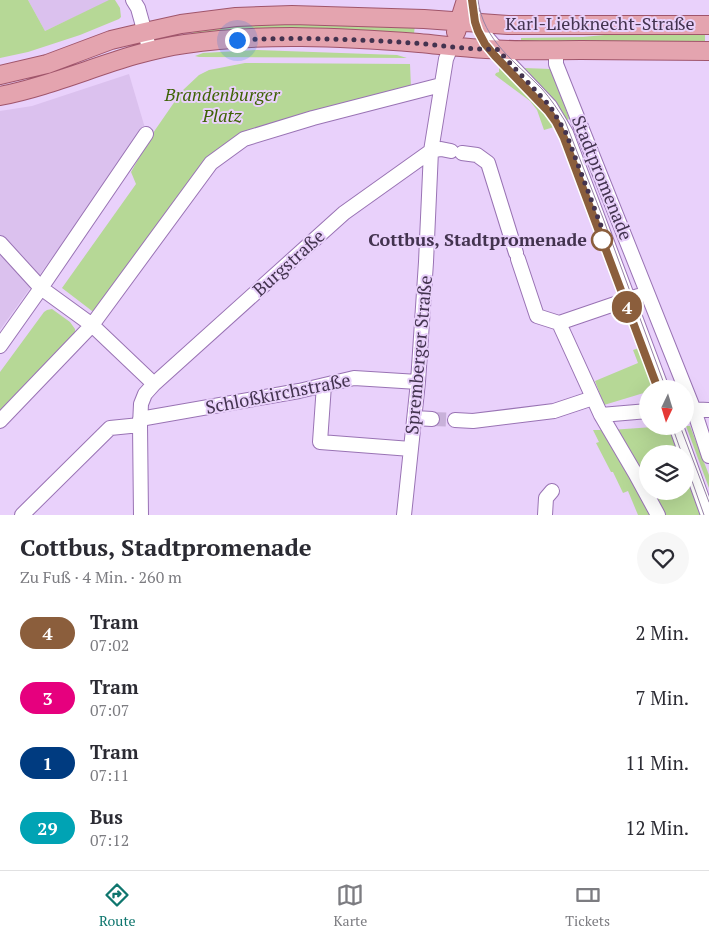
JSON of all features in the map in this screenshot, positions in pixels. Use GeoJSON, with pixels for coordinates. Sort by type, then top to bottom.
{"type":"FeatureCollection","features":[{"type":"Feature","properties":{"kind":"main road"},"geometry":{"type":"LineString","coordinates":[[0,96],[48,84],[134,55],[184,44],[218,40],[352,39],[421,43],[451,47],[466,1]]}},
{"type":"Feature","properties":{"kind":"main road"},"geometry":{"type":"LineString","coordinates":[[0,75],[47,64],[111,40],[181,24],[236,17],[292,15],[460,22]]}},
{"type":"Feature","properties":{"kind":"main road","name":"Karl-Liebknecht-Straße"},"geometry":{"type":"LineString","coordinates":[[460,22],[508,25],[709,25]]}},
{"type":"Feature","properties":{"kind":"main road","name":"Karl-Liebknecht-Straße"},"geometry":{"type":"LineString","coordinates":[[451,47],[497,49],[556,57],[709,51]]}},
{"type":"Feature","properties":{"kind":"street"},"geometry":{"type":"LineString","coordinates":[[133,0],[138,8],[150,51]]}},
{"type":"Feature","properties":{"kind":"street","name":"Stadtpromenade"},"geometry":{"type":"LineString","coordinates":[[466,1],[484,34],[550,106],[562,125],[659,380]]}},
{"type":"Feature","properties":{"kind":"street","name":"Spremberger Straße"},"geometry":{"type":"LineString","coordinates":[[404,515],[418,382],[431,151],[446,60],[451,47]]}},
{"type":"Feature","properties":{"kind":"street","name":"Stadtpromenade"},"geometry":{"type":"LineString","coordinates":[[556,57],[648,292],[679,380]]}},
{"type":"Feature","properties":{"kind":"street"},"geometry":{"type":"LineString","coordinates":[[0,421],[92,325],[211,163],[244,138],[313,118],[441,86]]}},
{"type":"Feature","properties":{"kind":"street"},"geometry":{"type":"LineString","coordinates":[[0,346],[146,134]]}},
{"type":"Feature","properties":{"kind":"street"},"geometry":{"type":"LineString","coordinates":[[431,151],[441,149],[477,155],[488,163],[537,316],[559,323],[648,292]]}},
{"type":"Feature","properties":{"kind":"street","name":"Burgstraße"},"geometry":{"type":"LineString","coordinates":[[141,515],[140,422],[141,404],[146,394],[154,384],[344,213],[431,151]]}},
{"type":"Feature","properties":{"kind":"street"},"geometry":{"type":"LineString","coordinates":[[0,242],[41,288],[92,325],[154,384]]}},
{"type":"Feature","properties":{"kind":"street"},"geometry":{"type":"LineString","coordinates":[[559,323],[582,370],[592,398],[658,515]]}},
{"type":"Feature","properties":{"kind":"street","name":"Schloßkirchstraße"},"geometry":{"type":"LineString","coordinates":[[140,422],[299,391],[354,378],[418,382]]}},
{"type":"Feature","properties":{"kind":"street"},"geometry":{"type":"LineString","coordinates":[[324,385],[320,442],[411,448]]}},
{"type":"Feature","properties":{"kind":"street"},"geometry":{"type":"LineString","coordinates":[[455,420],[473,422],[554,411],[592,398]]}},
{"type":"Feature","properties":{"kind":"street"},"geometry":{"type":"LineString","coordinates":[[694,410],[709,410]]}},
{"type":"Feature","properties":{"kind":"street"},"geometry":{"type":"LineString","coordinates":[[601,415],[639,412]]}},
{"type":"Feature","properties":{"kind":"street"},"geometry":{"type":"LineString","coordinates":[[414,418],[432,419]]}},
{"type":"Feature","properties":{"kind":"street"},"geometry":{"type":"LineString","coordinates":[[22,515],[110,428],[140,422]]}},
{"type":"Feature","properties":{"kind":"street","name":"Stadtpromenade"},"geometry":{"type":"LineString","coordinates":[[694,422],[709,456]]}},
{"type":"Feature","properties":{"kind":"street"},"geometry":{"type":"LineString","coordinates":[[679,435],[708,515]]}},
{"type":"Feature","properties":{"kind":"street"},"geometry":{"type":"LineString","coordinates":[[545,515],[546,498],[552,491]]}},
{"type":"Feature","properties":{"kind":"shaded area"},"geometry":{"type":"Polygon","coordinates":[[[28,0],[111,0],[45,31],[28,0]]]}},
{"type":"Feature","properties":{"kind":"shaded area"},"geometry":{"type":"Polygon","coordinates":[[[129,74],[145,128],[0,330],[0,111],[32,106],[129,74]]]}},
{"type":"Feature","properties":{"kind":"green space"},"geometry":{"type":"Polygon","coordinates":[[[0,0],[28,0],[45,31],[109,0],[115,0],[120,8],[121,17],[80,35],[28,52],[0,58],[0,0]]]}},
{"type":"Feature","properties":{"kind":"green space"},"geometry":{"type":"Polygon","coordinates":[[[263,22],[415,24],[414,34],[194,37],[193,30],[263,22]]]}},
{"type":"Feature","properties":{"kind":"green space"},"geometry":{"type":"Polygon","coordinates":[[[637,32],[705,32],[705,42],[521,43],[521,38],[583,37],[637,32]]]}},
{"type":"Feature","properties":{"kind":"green space"},"geometry":{"type":"Polygon","coordinates":[[[257,50],[397,55],[407,58],[195,56],[203,53],[257,50]]]}},
{"type":"Feature","properties":{"kind":"green space","name":"Brandenburger Platz"},"geometry":{"type":"Polygon","coordinates":[[[245,63],[410,64],[411,87],[216,156],[96,314],[62,288],[136,184],[131,172],[153,133],[182,91],[199,75],[209,70],[245,63]]]}},
{"type":"Feature","properties":{"kind":"green space"},"geometry":{"type":"Polygon","coordinates":[[[499,67],[504,67],[532,95],[550,118],[554,127],[544,130],[537,110],[530,101],[495,75],[499,72],[499,67]]]}},
{"type":"Feature","properties":{"kind":"green space"},"geometry":{"type":"Polygon","coordinates":[[[524,68],[551,69],[569,118],[568,120],[550,96],[524,68]]]}},
{"type":"Feature","properties":{"kind":"green space"},"geometry":{"type":"Polygon","coordinates":[[[52,309],[70,322],[75,329],[75,333],[0,411],[0,372],[44,312],[52,309]]]}},
{"type":"Feature","properties":{"kind":"green space"},"geometry":{"type":"Polygon","coordinates":[[[639,348],[650,380],[639,380],[639,394],[604,405],[595,381],[638,363],[633,350],[639,348]]]}},
{"type":"Feature","properties":{"kind":"green space"},"geometry":{"type":"Polygon","coordinates":[[[639,428],[639,435],[671,435],[675,445],[639,445],[639,500],[694,500],[694,496],[701,515],[638,515],[628,491],[623,493],[596,443],[599,442],[593,430],[639,428]]]}},
{"type":"Feature","properties":{"kind":"green space"},"geometry":{"type":"Polygon","coordinates":[[[689,435],[693,435],[709,475],[709,488],[694,445],[689,435]]]}},
{"type":"Feature","properties":{"kind":"tunnel"},"geometry":{"type":"LineString","coordinates":[[432,419],[455,420]]}},
{"type":"Feature","properties":{"kind":"tram line","name":"4"},"geometry":{"type":"LineString","coordinates":[[472,0],[475,22],[485,44],[548,111],[564,138],[655,380]]}},
{"type":"Feature","properties":{"kind":"tram line"},"geometry":{"type":"LineString","coordinates":[[478,0],[486,27],[494,39],[502,50],[542,89],[565,121],[663,380]]}},
{"type":"Feature","properties":{"kind":"tram line"},"geometry":{"type":"LineString","coordinates":[[472,7],[475,23],[485,44],[556,122],[655,380]]}},
{"type":"Feature","properties":{"kind":"tram line"},"geometry":{"type":"LineString","coordinates":[[675,435],[679,445]]}},
{"type":"Feature","properties":{"kind":"tram line"},"geometry":{"type":"LineString","coordinates":[[683,435],[709,502]]}},
{"type":"Feature","properties":{"kind":"tram line"},"geometry":{"type":"LineString","coordinates":[[694,487],[704,515]]}},
{"type":"Feature","properties":{"kind":"place","name":"Cottbus, Stadtpromenade"},"geometry":{"type":"Point","coordinates":[602,240]}},
{"type":"Feature","properties":{"kind":"route"},"geometry":{"type":"LineString","coordinates":[[237,40],[291,38],[352,39],[497,49],[550,106],[558,118],[566,133],[606,239],[602,240]]}}]}
